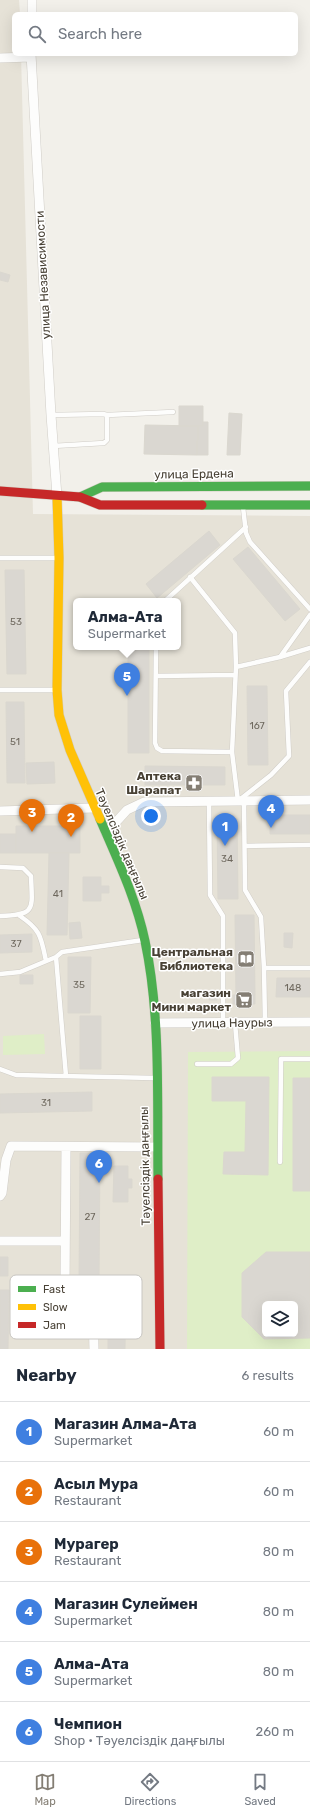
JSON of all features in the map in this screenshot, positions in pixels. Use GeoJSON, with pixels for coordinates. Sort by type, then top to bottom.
{"type":"FeatureCollection","features":[{"type":"Feature","properties":{"kind":"street"},"geometry":{"type":"LineString","coordinates":[[32,0],[32,12]]}},
{"type":"Feature","properties":{"kind":"street"},"geometry":{"type":"LineString","coordinates":[[0,58],[31,56]]}},
{"type":"Feature","properties":{"kind":"street","name":"улица Независимости"},"geometry":{"type":"LineString","coordinates":[[31,56],[50,415],[57,496]]}},
{"type":"Feature","properties":{"kind":"street","name":"улица Ердена"},"geometry":{"type":"LineString","coordinates":[[80,497],[102,488],[310,486]]}},
{"type":"Feature","properties":{"kind":"street","name":"улица Ердена"},"geometry":{"type":"LineString","coordinates":[[0,491],[80,497],[100,505],[310,505]]}},
{"type":"Feature","properties":{"kind":"street","name":"Тәуелсіздік даңғылы"},"geometry":{"type":"LineString","coordinates":[[57,496],[59,558],[57,690],[59,715],[70,750],[132,894],[145,940],[151,975],[155,1023],[160,1349]]}},
{"type":"Feature","properties":{"kind":"street"},"geometry":{"type":"LineString","coordinates":[[106,832],[127,810],[144,802],[310,800]]}},
{"type":"Feature","properties":{"kind":"street"},"geometry":{"type":"LineString","coordinates":[[0,811],[94,808]]}},
{"type":"Feature","properties":{"kind":"street","name":"улица Наурыз"},"geometry":{"type":"LineString","coordinates":[[155,1023],[310,1022]]}},
{"type":"Feature","properties":{"kind":"street"},"geometry":{"type":"LineString","coordinates":[[0,1196],[2,1193],[6,1160],[11,1146],[156,1147]]}},
{"type":"Feature","properties":{"kind":"street"},"geometry":{"type":"LineString","coordinates":[[65,1275],[66,1147]]}},
{"type":"Feature","properties":{"kind":"street"},"geometry":{"type":"LineString","coordinates":[[0,1241],[65,1242]]}},
{"type":"Feature","properties":{"kind":"street"},"geometry":{"type":"LineString","coordinates":[[94,1339],[94,1349]]}},
{"type":"Feature","properties":{"kind":"lane"},"geometry":{"type":"LineString","coordinates":[[50,415],[107,415],[173,412]]}},
{"type":"Feature","properties":{"kind":"lane"},"geometry":{"type":"LineString","coordinates":[[53,446],[104,443],[107,440],[107,415]]}},
{"type":"Feature","properties":{"kind":"lane"},"geometry":{"type":"LineString","coordinates":[[243,505],[250,542],[310,609]]}},
{"type":"Feature","properties":{"kind":"lane"},"geometry":{"type":"LineString","coordinates":[[168,598],[246,527]]}},
{"type":"Feature","properties":{"kind":"lane"},"geometry":{"type":"LineString","coordinates":[[0,558],[59,558]]}},
{"type":"Feature","properties":{"kind":"lane"},"geometry":{"type":"LineString","coordinates":[[190,577],[235,634],[236,667],[232,752],[241,801],[245,846],[245,890],[261,917],[265,1022]]}},
{"type":"Feature","properties":{"kind":"lane"},"geometry":{"type":"LineString","coordinates":[[280,657],[310,615]]}},
{"type":"Feature","properties":{"kind":"lane"},"geometry":{"type":"LineString","coordinates":[[236,667],[280,657],[310,648]]}},
{"type":"Feature","properties":{"kind":"lane"},"geometry":{"type":"LineString","coordinates":[[156,650],[155,743],[157,748],[162,751],[232,752]]}},
{"type":"Feature","properties":{"kind":"lane"},"geometry":{"type":"LineString","coordinates":[[241,801],[271,775],[289,756],[286,691],[310,662]]}},
{"type":"Feature","properties":{"kind":"lane"},"geometry":{"type":"LineString","coordinates":[[156,676],[235,675]]}},
{"type":"Feature","properties":{"kind":"lane"},"geometry":{"type":"LineString","coordinates":[[0,690],[57,690]]}},
{"type":"Feature","properties":{"kind":"lane"},"geometry":{"type":"LineString","coordinates":[[209,802],[210,895],[223,916],[223,1023]]}},
{"type":"Feature","properties":{"kind":"lane"},"geometry":{"type":"LineString","coordinates":[[245,846],[310,845]]}},
{"type":"Feature","properties":{"kind":"lane"},"geometry":{"type":"LineString","coordinates":[[0,867],[23,868],[31,876],[32,904],[27,913],[20,916],[0,916]]}},
{"type":"Feature","properties":{"kind":"lane"},"geometry":{"type":"LineString","coordinates":[[20,916],[34,925],[41,939],[46,961]]}},
{"type":"Feature","properties":{"kind":"lane"},"geometry":{"type":"LineString","coordinates":[[0,974],[20,972],[56,957],[62,952],[145,940]]}},
{"type":"Feature","properties":{"kind":"lane"},"geometry":{"type":"LineString","coordinates":[[56,957],[66,1076]]}},
{"type":"Feature","properties":{"kind":"lane"},"geometry":{"type":"LineString","coordinates":[[264,968],[310,968]]}},
{"type":"Feature","properties":{"kind":"lane"},"geometry":{"type":"LineString","coordinates":[[196,1064],[231,1064],[238,1058],[235,1023]]}},
{"type":"Feature","properties":{"kind":"lane"},"geometry":{"type":"LineString","coordinates":[[280,1162],[281,1059],[310,1059]]}},
{"type":"Feature","properties":{"kind":"lane"},"geometry":{"type":"LineString","coordinates":[[0,1069],[16,1075],[156,1078]]}},
{"type":"Feature","properties":{"kind":"shaded area"},"geometry":{"type":"Polygon","coordinates":[[[0,0],[19,0],[20,12],[12,12],[12,56],[21,56],[33,514],[310,516],[310,1349],[0,1349],[0,0]]]}},
{"type":"Feature","properties":{"kind":"green space"},"geometry":{"type":"Polygon","coordinates":[[[44,1034],[45,1054],[3,1055],[3,1036],[44,1034]]]}},
{"type":"Feature","properties":{"kind":"green space"},"geometry":{"type":"Polygon","coordinates":[[[310,1051],[310,1349],[187,1349],[188,1052],[310,1051]]]}},
{"type":"Feature","properties":{"kind":"building"},"geometry":{"type":"Polygon","coordinates":[[[0,272],[10,275],[8,282],[0,280],[0,272]]]}},
{"type":"Feature","properties":{"kind":"building"},"geometry":{"type":"Polygon","coordinates":[[[179,406],[203,406],[203,426],[179,426],[179,406]]]}},
{"type":"Feature","properties":{"kind":"building"},"geometry":{"type":"Polygon","coordinates":[[[229,413],[242,414],[240,455],[227,455],[229,413]]]}},
{"type":"Feature","properties":{"kind":"building"},"geometry":{"type":"Polygon","coordinates":[[[203,422],[208,422],[208,455],[197,455],[198,426],[203,426],[203,422]]]}},
{"type":"Feature","properties":{"kind":"building"},"geometry":{"type":"Polygon","coordinates":[[[145,425],[198,426],[197,455],[144,454],[145,425]]]}},
{"type":"Feature","properties":{"kind":"building"},"geometry":{"type":"Polygon","coordinates":[[[209,531],[220,545],[157,598],[146,584],[209,531]]]}},
{"type":"Feature","properties":{"kind":"building"},"geometry":{"type":"Polygon","coordinates":[[[248,547],[300,609],[285,621],[233,559],[248,547]]]}},
{"type":"Feature","properties":{"kind":"building"},"geometry":{"type":"Polygon","coordinates":[[[5,570],[24,570],[26,674],[7,674],[5,570]]]}},
{"type":"Feature","properties":{"kind":"building"},"geometry":{"type":"Polygon","coordinates":[[[128,650],[149,650],[149,753],[128,753],[128,650]]]}},
{"type":"Feature","properties":{"kind":"building"},"geometry":{"type":"Polygon","coordinates":[[[247,686],[267,686],[268,765],[248,765],[247,686]]]}},
{"type":"Feature","properties":{"kind":"building"},"geometry":{"type":"Polygon","coordinates":[[[6,702],[24,702],[25,783],[7,783],[6,702]]]}},
{"type":"Feature","properties":{"kind":"building"},"geometry":{"type":"Polygon","coordinates":[[[54,762],[55,783],[27,784],[26,763],[54,762]]]}},
{"type":"Feature","properties":{"kind":"building"},"geometry":{"type":"Polygon","coordinates":[[[145,766],[225,767],[225,785],[145,785],[145,766]]]}},
{"type":"Feature","properties":{"kind":"building"},"geometry":{"type":"Polygon","coordinates":[[[270,815],[310,815],[310,834],[270,834],[270,815]]]}},
{"type":"Feature","properties":{"kind":"building"},"geometry":{"type":"Polygon","coordinates":[[[217,819],[237,819],[238,899],[218,899],[217,819]]]}},
{"type":"Feature","properties":{"kind":"building"},"geometry":{"type":"Polygon","coordinates":[[[16,826],[80,826],[80,853],[16,853],[16,826]]]}},
{"type":"Feature","properties":{"kind":"building"},"geometry":{"type":"Polygon","coordinates":[[[0,834],[16,834],[16,853],[0,853],[0,834]]]}},
{"type":"Feature","properties":{"kind":"building"},"geometry":{"type":"Polygon","coordinates":[[[49,853],[69,853],[67,935],[47,935],[49,853]]]}},
{"type":"Feature","properties":{"kind":"building"},"geometry":{"type":"Polygon","coordinates":[[[83,877],[101,877],[101,886],[109,886],[109,893],[101,893],[101,901],[83,901],[83,877]]]}},
{"type":"Feature","properties":{"kind":"building"},"geometry":{"type":"Polygon","coordinates":[[[235,915],[254,915],[255,995],[236,995],[235,915]]]}},
{"type":"Feature","properties":{"kind":"building"},"geometry":{"type":"Polygon","coordinates":[[[80,922],[82,938],[70,939],[69,923],[80,922]]]}},
{"type":"Feature","properties":{"kind":"building"},"geometry":{"type":"Polygon","coordinates":[[[284,933],[293,933],[292,948],[284,947],[284,933]]]}},
{"type":"Feature","properties":{"kind":"building"},"geometry":{"type":"Polygon","coordinates":[[[32,934],[32,952],[0,953],[0,935],[32,934]]]}},
{"type":"Feature","properties":{"kind":"building"},"geometry":{"type":"Polygon","coordinates":[[[68,957],[91,957],[90,1013],[68,1013],[68,957]]]}},
{"type":"Feature","properties":{"kind":"building"},"geometry":{"type":"Polygon","coordinates":[[[20,975],[33,975],[33,984],[20,984],[20,975]]]}},
{"type":"Feature","properties":{"kind":"building"},"geometry":{"type":"Polygon","coordinates":[[[277,978],[310,978],[310,997],[276,997],[277,978]]]}},
{"type":"Feature","properties":{"kind":"building"},"geometry":{"type":"Polygon","coordinates":[[[210,994],[217,994],[217,1000],[209,1000],[210,994]]]}},
{"type":"Feature","properties":{"kind":"building","name":"магазин Мини маркет"},"geometry":{"type":"Polygon","coordinates":[[[233,995],[255,995],[255,1004],[233,1004],[233,995]]]}},
{"type":"Feature","properties":{"kind":"building"},"geometry":{"type":"Polygon","coordinates":[[[80,1016],[101,1016],[101,1069],[80,1069],[80,1016]]]}},
{"type":"Feature","properties":{"kind":"building"},"geometry":{"type":"Polygon","coordinates":[[[212,1077],[269,1077],[268,1175],[223,1174],[224,1152],[245,1152],[246,1101],[212,1101],[212,1077]]]}},
{"type":"Feature","properties":{"kind":"building"},"geometry":{"type":"Polygon","coordinates":[[[293,1078],[310,1078],[310,1191],[293,1191],[293,1078]]]}},
{"type":"Feature","properties":{"kind":"building"},"geometry":{"type":"Polygon","coordinates":[[[92,1092],[92,1111],[0,1113],[0,1094],[92,1092]]]}},
{"type":"Feature","properties":{"kind":"building"},"geometry":{"type":"Polygon","coordinates":[[[80,1153],[100,1153],[99,1275],[79,1275],[80,1153]]]}},
{"type":"Feature","properties":{"kind":"building"},"geometry":{"type":"Polygon","coordinates":[[[114,1166],[128,1166],[128,1179],[132,1179],[132,1188],[128,1188],[128,1202],[113,1202],[114,1166]]]}},
{"type":"Feature","properties":{"kind":"building"},"geometry":{"type":"Polygon","coordinates":[[[266,1252],[310,1252],[310,1338],[264,1339],[262,1337],[242,1317],[242,1273],[266,1252]]]}},
{"type":"Feature","properties":{"kind":"building"},"geometry":{"type":"Polygon","coordinates":[[[0,1257],[8,1257],[8,1276],[0,1276],[0,1257]]]}},
{"type":"Feature","properties":{"kind":"building"},"geometry":{"type":"Polygon","coordinates":[[[0,1290],[9,1290],[8,1349],[0,1349],[0,1290]]]}},
{"type":"Feature","properties":{"kind":"building"},"geometry":{"type":"Polygon","coordinates":[[[108,1339],[125,1339],[125,1349],[108,1349],[108,1339]]]}},
{"type":"Feature","properties":{"kind":"traffic: fast"},"geometry":{"type":"LineString","coordinates":[[80,497],[102,487],[310,486]]}},
{"type":"Feature","properties":{"kind":"traffic: fast"},"geometry":{"type":"LineString","coordinates":[[202,505],[310,505]]}},
{"type":"Feature","properties":{"kind":"traffic: fast"},"geometry":{"type":"LineString","coordinates":[[100,819],[126,879],[137,909],[150,970],[156,1029],[158,1179]]}},
{"type":"Feature","properties":{"kind":"traffic: slow"},"geometry":{"type":"LineString","coordinates":[[57,496],[59,558],[57,690],[59,715],[70,750],[100,819]]}},
{"type":"Feature","properties":{"kind":"traffic: jam"},"geometry":{"type":"LineString","coordinates":[[0,491],[80,497],[100,505],[202,505]]}},
{"type":"Feature","properties":{"kind":"traffic: jam"},"geometry":{"type":"LineString","coordinates":[[158,1179],[160,1349]]}},
{"type":"Feature","properties":{"kind":"place","name":"Алма-Ата"},"geometry":{"type":"Point","coordinates":[127,696]}},
{"type":"Feature","properties":{"kind":"place","name":"Аптека Шарапат"},"geometry":{"type":"Point","coordinates":[194,783]}},
{"type":"Feature","properties":{"kind":"place","name":"Магазин Сулеймен"},"geometry":{"type":"Point","coordinates":[271,828]}},
{"type":"Feature","properties":{"kind":"place","name":"Мурагер"},"geometry":{"type":"Point","coordinates":[32,832]}},
{"type":"Feature","properties":{"kind":"place","name":"Асыл Мура"},"geometry":{"type":"Point","coordinates":[71,837]}},
{"type":"Feature","properties":{"kind":"place","name":"Магазин Алма-Ата"},"geometry":{"type":"Point","coordinates":[225,846]}},
{"type":"Feature","properties":{"kind":"place","name":"Центральная Библиотека"},"geometry":{"type":"Point","coordinates":[246,959]}},
{"type":"Feature","properties":{"kind":"place","name":"магазин Мини маркет"},"geometry":{"type":"Point","coordinates":[244,1000]}},
{"type":"Feature","properties":{"kind":"place","name":"Чемпион"},"geometry":{"type":"Point","coordinates":[99,1183]}}]}
